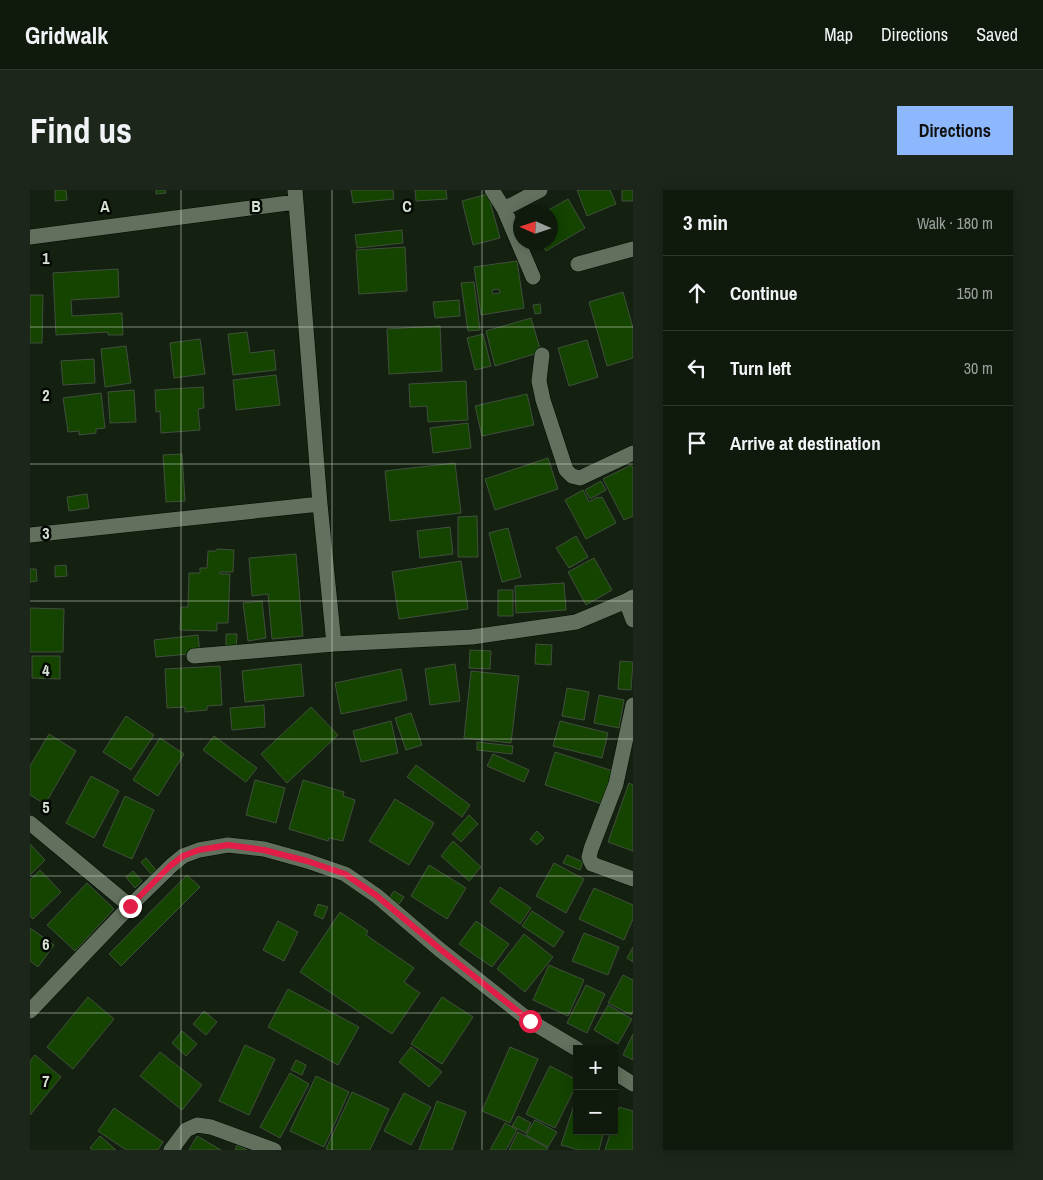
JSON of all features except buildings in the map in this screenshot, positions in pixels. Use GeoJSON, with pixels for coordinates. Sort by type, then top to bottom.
{"type":"FeatureCollection","features":[{"type":"Feature","properties":{"kind":"street"},"geometry":{"type":"LineString","coordinates":[[492,190],[504,209],[534,277]]}},
{"type":"Feature","properties":{"kind":"street"},"geometry":{"type":"LineString","coordinates":[[504,209],[540,190]]}},
{"type":"Feature","properties":{"kind":"street"},"geometry":{"type":"LineString","coordinates":[[30,237],[295,196],[320,504],[334,644]]}},
{"type":"Feature","properties":{"kind":"street"},"geometry":{"type":"LineString","coordinates":[[578,264],[633,249]]}},
{"type":"Feature","properties":{"kind":"street"},"geometry":{"type":"LineString","coordinates":[[542,356],[539,381],[543,400],[566,470],[572,476],[580,478],[633,454]]}},
{"type":"Feature","properties":{"kind":"street"},"geometry":{"type":"LineString","coordinates":[[30,536],[320,504]]}},
{"type":"Feature","properties":{"kind":"street"},"geometry":{"type":"LineString","coordinates":[[194,656],[334,644],[472,637],[576,622],[629,599],[633,620]]}},
{"type":"Feature","properties":{"kind":"street"},"geometry":{"type":"LineString","coordinates":[[633,705],[616,784],[589,857],[592,864],[633,879]]}},
{"type":"Feature","properties":{"kind":"street"},"geometry":{"type":"LineString","coordinates":[[30,823],[130,906]]}},
{"type":"Feature","properties":{"kind":"street"},"geometry":{"type":"LineString","coordinates":[[30,1011],[170,866],[183,856],[199,850],[228,845],[264,850],[307,861],[345,874],[377,896],[530,1021],[573,1047]]}},
{"type":"Feature","properties":{"kind":"street"},"geometry":{"type":"LineString","coordinates":[[618,1075],[633,1084]]}},
{"type":"Feature","properties":{"kind":"street"},"geometry":{"type":"LineString","coordinates":[[171,1150],[186,1130],[197,1125],[211,1127],[274,1150]]}},
{"type":"Feature","properties":{"kind":"route"},"geometry":{"type":"LineString","coordinates":[[130,906],[170,866],[183,856],[199,850],[228,845],[264,850],[307,861],[345,874],[377,896],[530,1021]]}}]}
